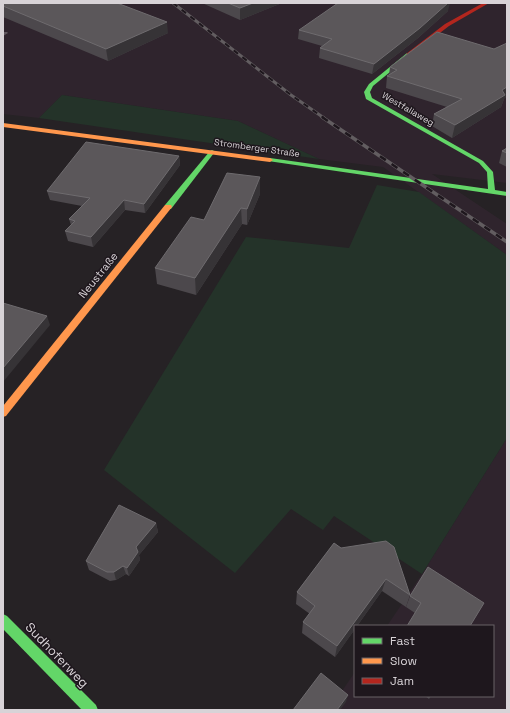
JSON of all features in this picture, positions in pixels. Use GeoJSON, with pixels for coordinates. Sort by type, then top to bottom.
{"type":"FeatureCollection","features":[{"type":"Feature","properties":{"kind":"street","name":"Westfaliaweg"},"geometry":{"type":"LineString","coordinates":[[487,3],[447,25],[382,75],[371,85],[367,92],[369,98],[481,162],[490,172],[492,192]]}},
{"type":"Feature","properties":{"kind":"street","name":"Stromberger Straße"},"geometry":{"type":"LineString","coordinates":[[3,124],[507,194]]}},
{"type":"Feature","properties":{"kind":"street","name":"Neustraße"},"geometry":{"type":"LineString","coordinates":[[3,413],[212,152]]}},
{"type":"Feature","properties":{"kind":"street","name":"Sudhoferweg"},"geometry":{"type":"LineString","coordinates":[[3,620],[91,710]]}},
{"type":"Feature","properties":{"kind":"shaded area"},"geometry":{"type":"Polygon","coordinates":[[[3,3],[507,3],[507,183],[432,174],[507,224],[507,255],[383,167],[319,159],[238,121],[62,95],[39,118],[3,114],[3,3]]]}},
{"type":"Feature","properties":{"kind":"shaded area"},"geometry":{"type":"Polygon","coordinates":[[[507,438],[507,710],[329,710],[354,673],[354,697],[494,697],[494,625],[388,625],[422,574],[507,438]]]}},
{"type":"Feature","properties":{"kind":"green space"},"geometry":{"type":"Polygon","coordinates":[[[62,95],[238,121],[319,159],[39,118],[62,95]]]}},
{"type":"Feature","properties":{"kind":"green space"},"geometry":{"type":"Polygon","coordinates":[[[377,185],[419,192],[507,255],[507,438],[422,574],[334,516],[323,530],[291,509],[235,573],[104,470],[246,237],[349,248],[377,185]]]}},
{"type":"Feature","properties":{"kind":"building"},"geometry":{"type":"Polygon","coordinates":[[[3,3],[117,3],[167,22],[106,49],[3,6],[3,3]]]}},
{"type":"Feature","properties":{"kind":"building"},"geometry":{"type":"Polygon","coordinates":[[[228,3],[253,3],[240,8],[228,3]]]}},
{"type":"Feature","properties":{"kind":"building"},"geometry":{"type":"Polygon","coordinates":[[[338,3],[448,3],[420,28],[374,64],[320,48],[332,39],[299,30],[338,3]]]}},
{"type":"Feature","properties":{"kind":"building"},"geometry":{"type":"Polygon","coordinates":[[[437,32],[494,49],[507,43],[507,87],[502,90],[505,95],[455,125],[434,114],[462,99],[387,76],[397,70],[390,67],[437,32]]]}},
{"type":"Feature","properties":{"kind":"building"},"geometry":{"type":"Polygon","coordinates":[[[86,142],[179,156],[144,204],[124,200],[91,237],[65,231],[75,221],[69,219],[90,198],[47,191],[86,142]]]}},
{"type":"Feature","properties":{"kind":"building"},"geometry":{"type":"Polygon","coordinates":[[[507,148],[507,153],[502,151],[507,148]]]}},
{"type":"Feature","properties":{"kind":"building"},"geometry":{"type":"Polygon","coordinates":[[[227,173],[260,177],[247,209],[241,208],[195,278],[155,268],[191,217],[204,220],[227,173]]]}},
{"type":"Feature","properties":{"kind":"building"},"geometry":{"type":"Polygon","coordinates":[[[3,303],[47,316],[3,368],[3,303]]]}},
{"type":"Feature","properties":{"kind":"building"},"geometry":{"type":"Polygon","coordinates":[[[119,505],[156,523],[136,547],[138,552],[127,568],[123,566],[114,572],[107,572],[86,561],[119,505]]]}},
{"type":"Feature","properties":{"kind":"building"},"geometry":{"type":"Polygon","coordinates":[[[386,541],[394,547],[410,595],[386,579],[337,646],[303,622],[315,606],[297,592],[334,543],[341,548],[386,541]]]}},
{"type":"Feature","properties":{"kind":"building"},"geometry":{"type":"Polygon","coordinates":[[[428,567],[484,603],[471,625],[408,625],[421,603],[410,596],[428,567]]]}},
{"type":"Feature","properties":{"kind":"building"},"geometry":{"type":"Polygon","coordinates":[[[321,673],[348,695],[337,710],[293,710],[321,673]]]}},
{"type":"Feature","properties":{"kind":"railway"},"geometry":{"type":"LineString","coordinates":[[173,3],[291,95],[324,118]]}},
{"type":"Feature","properties":{"kind":"railway"},"geometry":{"type":"LineString","coordinates":[[322,117],[507,242]]}},
{"type":"Feature","properties":{"kind":"traffic: fast"},"geometry":{"type":"LineString","coordinates":[[409,54],[371,85],[367,92],[369,99],[481,162],[490,172],[492,192]]}},
{"type":"Feature","properties":{"kind":"traffic: fast"},"geometry":{"type":"LineString","coordinates":[[168,207],[212,152]]}},
{"type":"Feature","properties":{"kind":"traffic: fast"},"geometry":{"type":"LineString","coordinates":[[270,160],[507,194]]}},
{"type":"Feature","properties":{"kind":"traffic: fast"},"geometry":{"type":"LineString","coordinates":[[3,620],[91,710]]}},
{"type":"Feature","properties":{"kind":"traffic: slow"},"geometry":{"type":"LineString","coordinates":[[3,125],[270,160]]}},
{"type":"Feature","properties":{"kind":"traffic: slow"},"geometry":{"type":"LineString","coordinates":[[3,413],[168,207]]}},
{"type":"Feature","properties":{"kind":"traffic: jam"},"geometry":{"type":"LineString","coordinates":[[409,54],[447,25],[487,3]]}}]}
